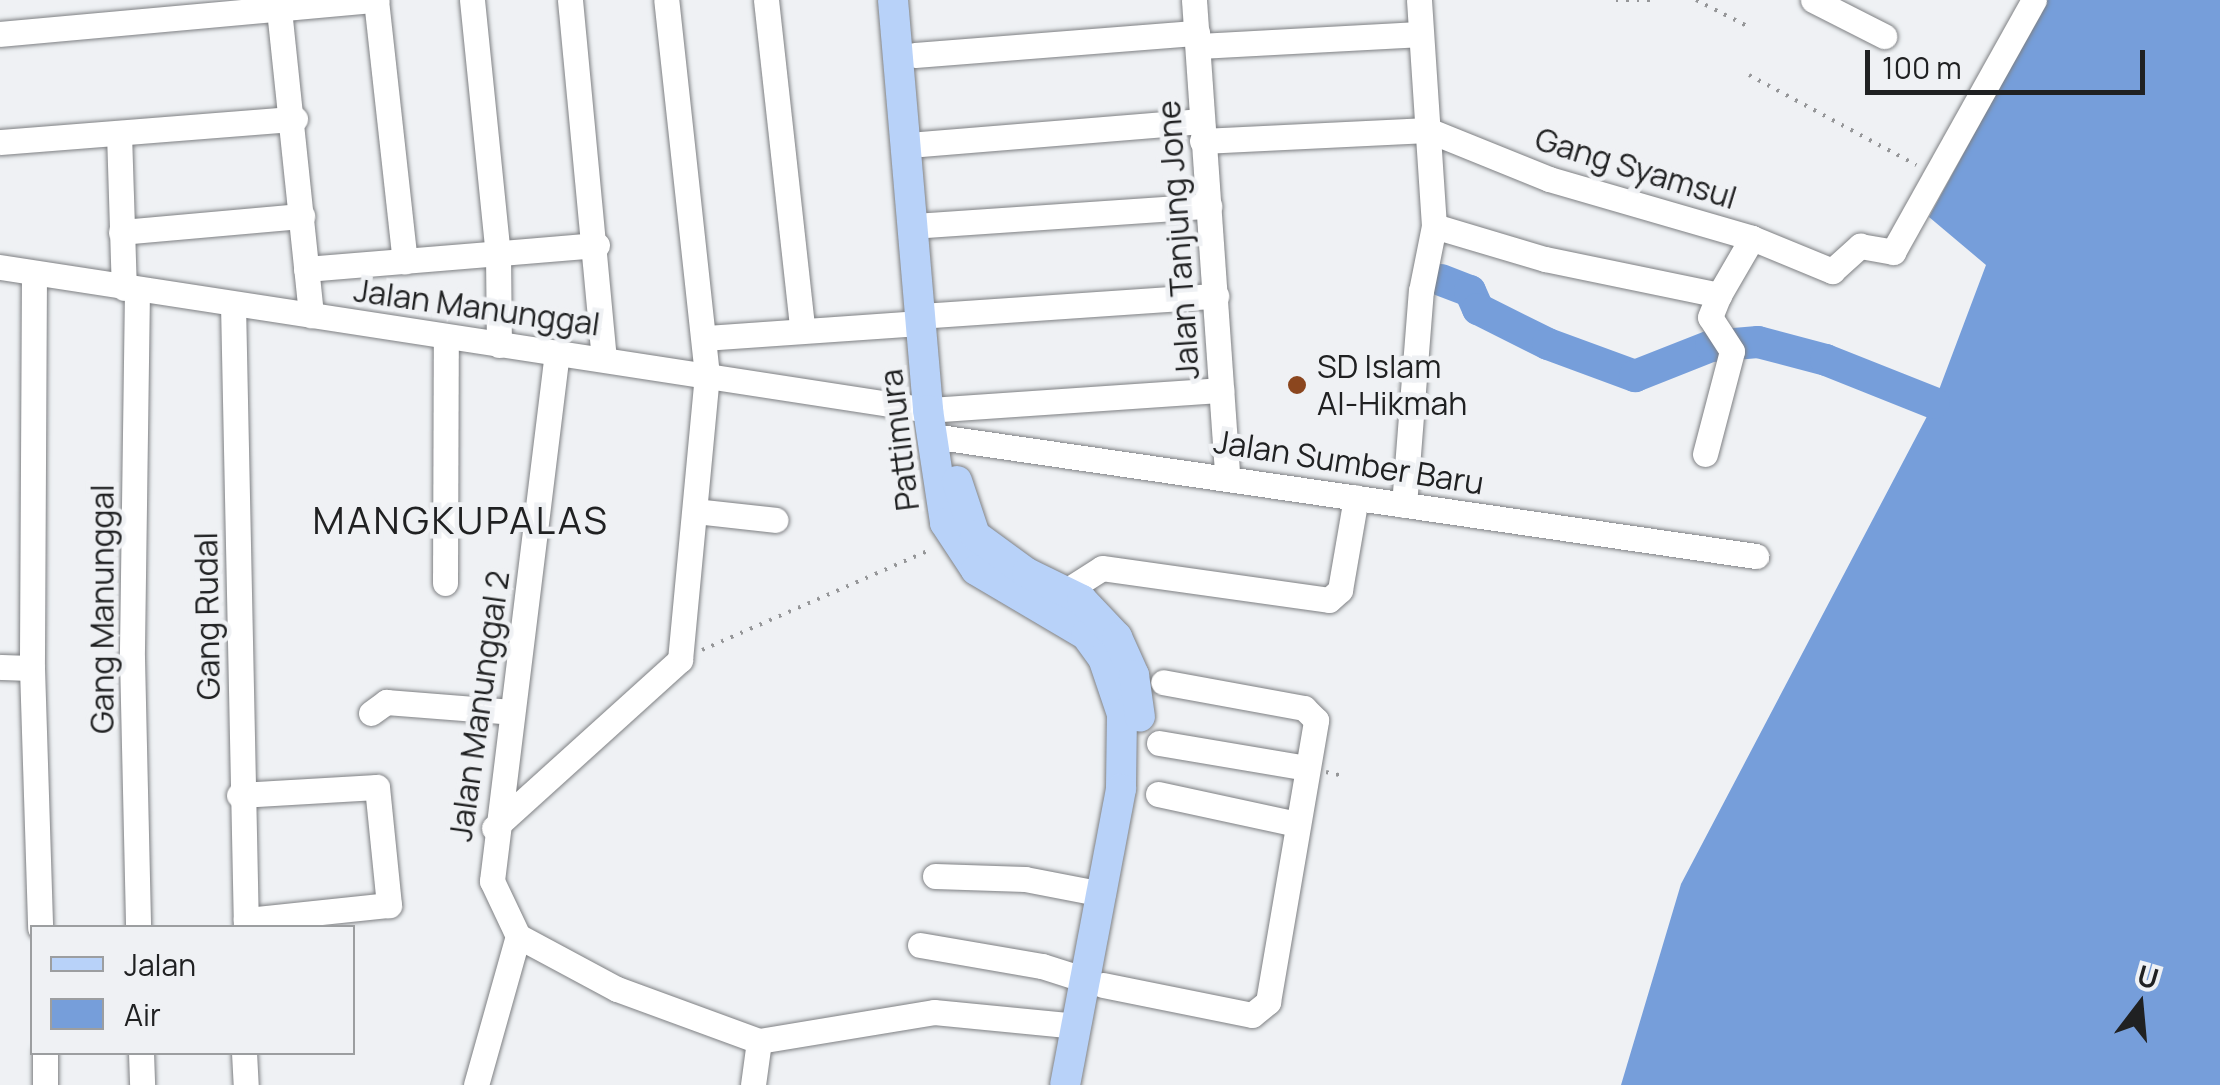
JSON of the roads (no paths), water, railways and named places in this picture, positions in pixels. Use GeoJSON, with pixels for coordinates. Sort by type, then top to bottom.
{"type":"FeatureCollection","features":[{"type":"Feature","properties":{"kind":"main road","name":"Pattimura"},"geometry":{"type":"LineString","coordinates":[[894,0],[951,541],[976,570],[1054,598],[1102,658],[1122,714],[1120,788],[1102,894],[1102,943]]}},
{"type":"Feature","properties":{"kind":"main road","name":"Pattimura"},"geometry":{"type":"LineString","coordinates":[[911,0],[927,225],[928,319]]}},
{"type":"Feature","properties":{"kind":"main road","name":"Pattimura"},"geometry":{"type":"LineString","coordinates":[[938,423],[963,515],[974,535],[1054,598],[1116,638],[1134,675],[1140,720],[1138,789],[1094,983],[1084,1085]]}},
{"type":"Feature","properties":{"kind":"main road","name":"Pattimura"},"geometry":{"type":"LineString","coordinates":[[1066,1085],[1077,1026],[1094,983]]}},
{"type":"Feature","properties":{"kind":"street"},"geometry":{"type":"LineString","coordinates":[[0,34],[279,4],[376,0],[405,261]]}},
{"type":"Feature","properties":{"kind":"street"},"geometry":{"type":"LineString","coordinates":[[472,0],[498,254],[499,346]]}},
{"type":"Feature","properties":{"kind":"street"},"geometry":{"type":"LineString","coordinates":[[570,0],[597,246],[604,358]]}},
{"type":"Feature","properties":{"kind":"street"},"geometry":{"type":"LineString","coordinates":[[494,828],[680,660],[706,375],[666,0]]}},
{"type":"Feature","properties":{"kind":"street"},"geometry":{"type":"LineString","coordinates":[[766,0],[802,328]]}},
{"type":"Feature","properties":{"kind":"street","name":"Jalan Tanjung Jone"},"geometry":{"type":"LineString","coordinates":[[1194,0],[1228,476]]}},
{"type":"Feature","properties":{"kind":"street"},"geometry":{"type":"LineString","coordinates":[[1404,505],[1421,291],[1434,226],[1419,0]]}},
{"type":"Feature","properties":{"kind":"street"},"geometry":{"type":"LineString","coordinates":[[1814,0],[1884,36]]}},
{"type":"Feature","properties":{"kind":"street","name":"Gang Syamsul"},"geometry":{"type":"LineString","coordinates":[[1428,130],[1549,179],[1752,238],[1824,269],[1839,269],[1860,246],[1893,252],[1940,176],[2034,0]]}},
{"type":"Feature","properties":{"kind":"street"},"geometry":{"type":"LineString","coordinates":[[279,4],[295,119],[311,315]]}},
{"type":"Feature","properties":{"kind":"street"},"geometry":{"type":"LineString","coordinates":[[915,55],[1198,40],[1422,34]]}},
{"type":"Feature","properties":{"kind":"street"},"geometry":{"type":"LineString","coordinates":[[0,142],[295,119]]}},
{"type":"Feature","properties":{"kind":"street"},"geometry":{"type":"LineString","coordinates":[[922,144],[1202,131],[1428,130]]}},
{"type":"Feature","properties":{"kind":"street","name":"Gang Manunggal"},"geometry":{"type":"LineString","coordinates":[[118,133],[121,232],[130,289],[138,925]]}},
{"type":"Feature","properties":{"kind":"street"},"geometry":{"type":"LineString","coordinates":[[927,225],[1209,206]]}},
{"type":"Feature","properties":{"kind":"street"},"geometry":{"type":"LineString","coordinates":[[121,232],[302,216]]}},
{"type":"Feature","properties":{"kind":"street"},"geometry":{"type":"LineString","coordinates":[[1434,226],[1545,258],[1719,295]]}},
{"type":"Feature","properties":{"kind":"street"},"geometry":{"type":"LineString","coordinates":[[1705,454],[1728,340],[1710,317],[1752,238]]}},
{"type":"Feature","properties":{"kind":"street"},"geometry":{"type":"LineString","coordinates":[[306,269],[597,246]]}},
{"type":"Feature","properties":{"kind":"street","name":"Jalan Manunggal"},"geometry":{"type":"LineString","coordinates":[[0,268],[499,346],[604,358],[938,423]]}},
{"type":"Feature","properties":{"kind":"street"},"geometry":{"type":"LineString","coordinates":[[34,273],[32,668],[40,925]]}},
{"type":"Feature","properties":{"kind":"street"},"geometry":{"type":"LineString","coordinates":[[705,338],[1216,296]]}},
{"type":"Feature","properties":{"kind":"street","name":"Gang Rudal"},"geometry":{"type":"LineString","coordinates":[[233,304],[240,795],[246,924]]}},
{"type":"Feature","properties":{"kind":"street"},"geometry":{"type":"LineString","coordinates":[[445,583],[446,337]]}},
{"type":"Feature","properties":{"kind":"street","name":"Jalan Manunggal 2"},"geometry":{"type":"LineString","coordinates":[[518,936],[492,882],[494,828],[557,352]]}},
{"type":"Feature","properties":{"kind":"street"},"geometry":{"type":"LineString","coordinates":[[938,423],[1220,390]]}},
{"type":"Feature","properties":{"kind":"street","name":"Jalan Sumber Baru"},"geometry":{"type":"LineString","coordinates":[[938,423],[1404,505],[1756,556]]}},
{"type":"Feature","properties":{"kind":"street"},"geometry":{"type":"LineString","coordinates":[[1054,598],[1102,568],[1329,600],[1340,590],[1356,497]]}},
{"type":"Feature","properties":{"kind":"street"},"geometry":{"type":"LineString","coordinates":[[694,511],[776,520]]}},
{"type":"Feature","properties":{"kind":"street"},"geometry":{"type":"LineString","coordinates":[[0,667],[32,668]]}},
{"type":"Feature","properties":{"kind":"street"},"geometry":{"type":"LineString","coordinates":[[920,945],[1042,966],[1094,983],[1252,1015],[1268,1002],[1317,724],[1309,710],[1163,682]]}},
{"type":"Feature","properties":{"kind":"street"},"geometry":{"type":"LineString","coordinates":[[372,713],[386,702],[512,712]]}},
{"type":"Feature","properties":{"kind":"street"},"geometry":{"type":"LineString","coordinates":[[1159,743],[1307,768]]}},
{"type":"Feature","properties":{"kind":"street"},"geometry":{"type":"LineString","coordinates":[[240,795],[377,786],[389,905],[246,924]]}},
{"type":"Feature","properties":{"kind":"street"},"geometry":{"type":"LineString","coordinates":[[1158,794],[1298,824]]}},
{"type":"Feature","properties":{"kind":"street"},"geometry":{"type":"LineString","coordinates":[[935,876],[1024,879],[1102,894]]}},
{"type":"Feature","properties":{"kind":"street"},"geometry":{"type":"LineString","coordinates":[[476,1085],[518,936],[616,989],[759,1042],[934,1012],[1077,1026]]}},
{"type":"Feature","properties":{"kind":"street"},"geometry":{"type":"LineString","coordinates":[[753,1085],[759,1042]]}},
{"type":"Feature","properties":{"kind":"street"},"geometry":{"type":"LineString","coordinates":[[46,1055],[46,1085]]}},
{"type":"Feature","properties":{"kind":"street"},"geometry":{"type":"LineString","coordinates":[[141,1055],[142,1085]]}},
{"type":"Feature","properties":{"kind":"street"},"geometry":{"type":"LineString","coordinates":[[244,1055],[246,1085]]}},
{"type":"Feature","properties":{"kind":"water"},"geometry":{"type":"Polygon","coordinates":[[[2047,0],[2220,0],[2220,1085],[1621,1085],[1681,884],[1934,403],[1986,265],[1929,217],[2047,0]]]}},
{"type":"Feature","properties":{"kind":"waterway"},"geometry":{"type":"LineString","coordinates":[[1441,280],[1470,291],[1478,309],[1548,344],[1635,376],[1711,346],[1758,342],[1826,360],[1934,403]]}},
{"type":"Feature","properties":{"kind":"place","name":"SD Islam Al-Hikmah"},"geometry":{"type":"Point","coordinates":[1297,385]}},
{"type":"Feature","properties":{"kind":"district","name":"MANGKUPALAS"},"geometry":{"type":"Point","coordinates":[461,520]}}]}
